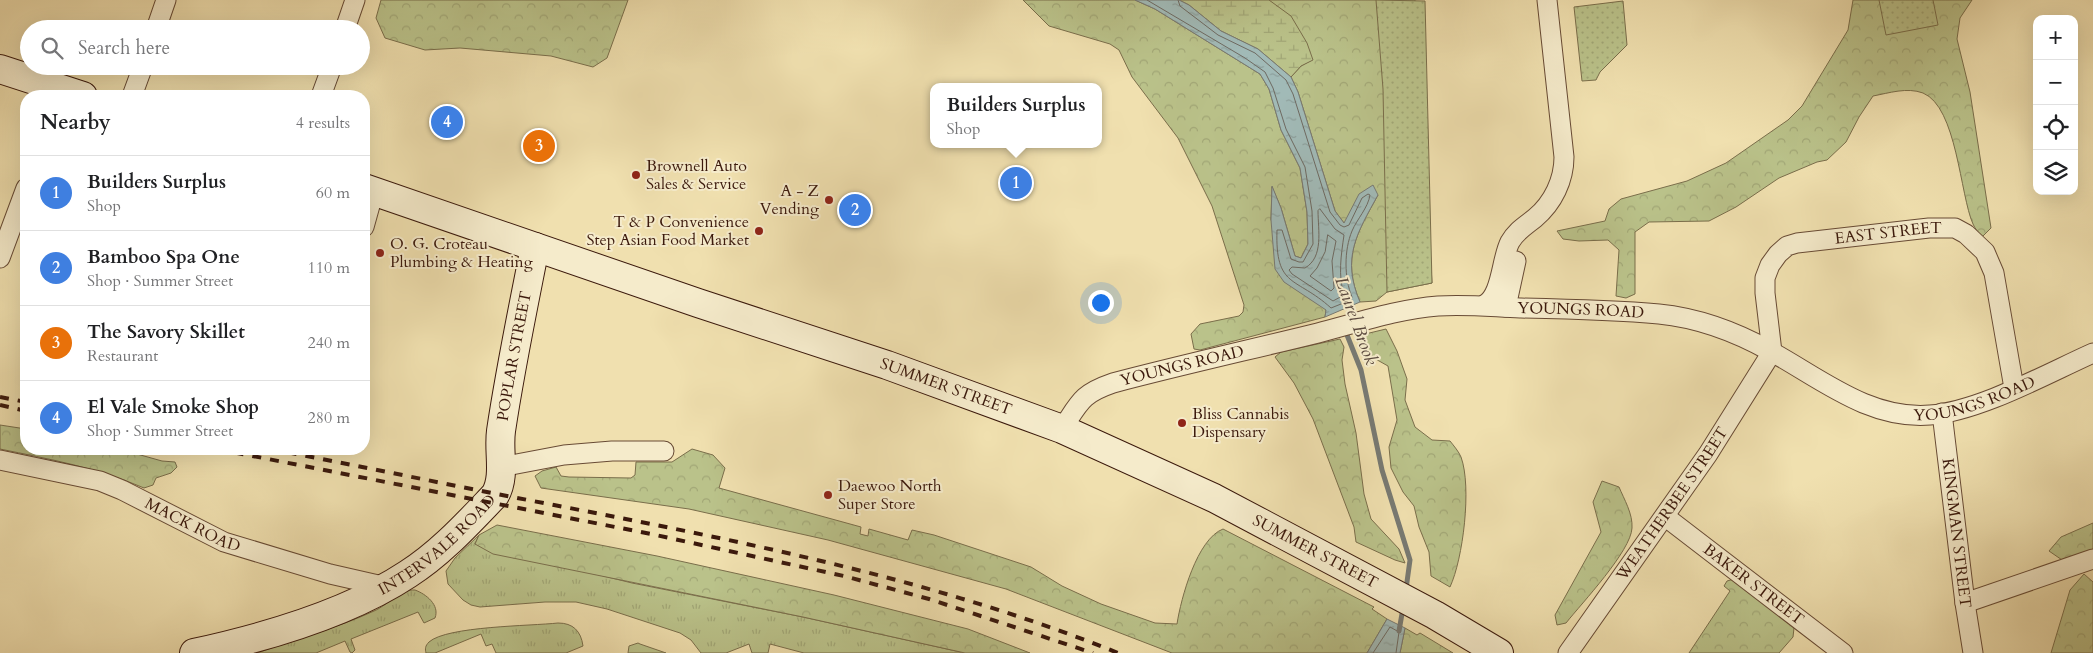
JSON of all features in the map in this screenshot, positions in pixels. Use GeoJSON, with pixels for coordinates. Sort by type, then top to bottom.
{"type":"FeatureCollection","features":[{"type":"Feature","properties":{"kind":"main road"},"geometry":{"type":"LineString","coordinates":[[0,69],[58,90]]}},
{"type":"Feature","properties":{"kind":"main road","name":"SUMMER STREET"},"geometry":{"type":"LineString","coordinates":[[370,190],[698,303],[887,365],[1062,429],[1214,498],[1435,615],[1499,653]]}},
{"type":"Feature","properties":{"kind":"main road","name":"POPLAR STREET"},"geometry":{"type":"LineString","coordinates":[[501,467],[501,434],[535,247]]}},
{"type":"Feature","properties":{"kind":"main road","name":"INTERVALE ROAD"},"geometry":{"type":"LineString","coordinates":[[194,653],[235,644],[303,622],[386,587],[429,559],[490,501],[498,489],[501,467]]}},
{"type":"Feature","properties":{"kind":"street"},"geometry":{"type":"LineString","coordinates":[[159,20],[166,0]]}},
{"type":"Feature","properties":{"kind":"street"},"geometry":{"type":"LineString","coordinates":[[348,20],[355,0]]}},
{"type":"Feature","properties":{"kind":"street"},"geometry":{"type":"LineString","coordinates":[[1484,305],[1493,296],[1511,240],[1548,203],[1558,187],[1564,164],[1547,0]]}},
{"type":"Feature","properties":{"kind":"street"},"geometry":{"type":"LineString","coordinates":[[134,90],[140,75]]}},
{"type":"Feature","properties":{"kind":"street"},"geometry":{"type":"LineString","coordinates":[[323,90],[329,75]]}},
{"type":"Feature","properties":{"kind":"street"},"geometry":{"type":"LineString","coordinates":[[0,258],[20,204]]}},
{"type":"Feature","properties":{"kind":"street"},"geometry":{"type":"LineString","coordinates":[[1506,307],[1517,255],[1536,217]]}},
{"type":"Feature","properties":{"kind":"street","name":"EAST STREET"},"geometry":{"type":"LineString","coordinates":[[1772,352],[1765,294],[1765,278],[1774,259],[1787,246],[1797,243],[1946,227],[1960,231],[1971,238],[1990,260],[1994,272],[2014,388]]}},
{"type":"Feature","properties":{"kind":"street","name":"YOUNGS ROAD"},"geometry":{"type":"LineString","coordinates":[[1062,429],[1085,396],[1094,390],[1140,376],[1422,308],[1484,305],[1676,316],[1728,331],[1772,352],[1829,386],[1876,408],[1905,415],[1942,413],[1987,401],[2093,354]]}},
{"type":"Feature","properties":{"kind":"street","name":"WEATHERBEE STREET"},"geometry":{"type":"LineString","coordinates":[[1568,653],[1665,518],[1772,352]]}},
{"type":"Feature","properties":{"kind":"street","name":"KINGMAN STREET"},"geometry":{"type":"LineString","coordinates":[[1942,413],[1965,603],[1973,653]]}},
{"type":"Feature","properties":{"kind":"street"},"geometry":{"type":"LineString","coordinates":[[501,467],[564,455],[612,451],[664,451]]}},
{"type":"Feature","properties":{"kind":"street","name":"MACK ROAD"},"geometry":{"type":"LineString","coordinates":[[0,460],[100,481],[122,490],[224,542],[330,574],[386,587]]}},
{"type":"Feature","properties":{"kind":"street","name":"BAKER STREET"},"geometry":{"type":"LineString","coordinates":[[1665,518],[1843,653]]}},
{"type":"Feature","properties":{"kind":"street"},"geometry":{"type":"LineString","coordinates":[[1965,603],[2093,559]]}},
{"type":"Feature","properties":{"kind":"green space"},"geometry":{"type":"Polygon","coordinates":[[[381,0],[628,0],[607,58],[593,67],[551,56],[460,48],[425,50],[385,38],[376,18],[381,0]]]}},
{"type":"Feature","properties":{"kind":"green space"},"geometry":{"type":"Polygon","coordinates":[[[1023,0],[1135,0],[1155,9],[1260,74],[1269,89],[1281,130],[1300,168],[1307,212],[1308,244],[1301,258],[1295,256],[1281,208],[1272,187],[1271,220],[1326,310],[1325,317],[1200,350],[1194,349],[1191,334],[1200,324],[1239,316],[1243,312],[1244,305],[1212,206],[1178,138],[1132,77],[1119,50],[1110,44],[1049,26],[1023,0]]]}},
{"type":"Feature","properties":{"kind":"green space"},"geometry":{"type":"Polygon","coordinates":[[[1179,0],[1269,0],[1291,16],[1307,43],[1313,60],[1301,66],[1291,77],[1258,49],[1221,31],[1189,5],[1179,0]]]}},
{"type":"Feature","properties":{"kind":"green space"},"geometry":{"type":"Polygon","coordinates":[[[1269,0],[1415,0],[1432,283],[1387,292],[1376,301],[1360,302],[1354,286],[1352,272],[1354,246],[1378,195],[1344,223],[1335,211],[1298,92],[1291,77],[1301,66],[1312,60],[1269,0]]]}},
{"type":"Feature","properties":{"kind":"green space"},"geometry":{"type":"Polygon","coordinates":[[[1376,0],[1425,1],[1432,283],[1387,292],[1383,89],[1376,0]]]}},
{"type":"Feature","properties":{"kind":"green space"},"geometry":{"type":"Polygon","coordinates":[[[1853,0],[1972,0],[1960,18],[1957,39],[1970,92],[1991,228],[1982,237],[1973,224],[1950,133],[1943,115],[1934,101],[1917,91],[1892,92],[1873,96],[1846,142],[1827,160],[1817,162],[1779,178],[1736,207],[1709,221],[1649,222],[1635,232],[1635,294],[1626,298],[1616,296],[1619,250],[1608,240],[1579,241],[1563,239],[1557,231],[1605,221],[1609,209],[1621,199],[1687,181],[1726,163],[1788,120],[1802,106],[1848,30],[1853,0]]]}},
{"type":"Feature","properties":{"kind":"green space"},"geometry":{"type":"Polygon","coordinates":[[[1879,0],[1933,0],[1938,25],[1886,35],[1879,0]]]}},
{"type":"Feature","properties":{"kind":"green space"},"geometry":{"type":"Polygon","coordinates":[[[1623,1],[1627,45],[1600,72],[1596,80],[1582,81],[1574,7],[1623,1]]]}},
{"type":"Feature","properties":{"kind":"green space"},"geometry":{"type":"Polygon","coordinates":[[[1386,329],[1397,351],[1407,379],[1405,400],[1415,427],[1432,440],[1450,441],[1461,457],[1466,486],[1466,504],[1459,559],[1450,587],[1431,576],[1429,552],[1419,527],[1414,506],[1403,492],[1391,468],[1389,447],[1397,420],[1388,366],[1372,357],[1361,345],[1361,335],[1386,329]]]}},
{"type":"Feature","properties":{"kind":"green space"},"geometry":{"type":"Polygon","coordinates":[[[1340,339],[1344,347],[1342,360],[1345,384],[1356,433],[1364,494],[1371,519],[1399,549],[1405,563],[1356,542],[1354,527],[1313,419],[1294,383],[1275,357],[1281,352],[1340,339]]]}},
{"type":"Feature","properties":{"kind":"green space"},"geometry":{"type":"Polygon","coordinates":[[[0,425],[20,428],[20,453],[0,449],[0,425]]]}},
{"type":"Feature","properties":{"kind":"green space"},"geometry":{"type":"Polygon","coordinates":[[[692,449],[713,455],[725,468],[719,488],[861,527],[860,534],[868,536],[869,529],[908,540],[912,530],[934,535],[1031,567],[1062,586],[1101,604],[1155,623],[1177,624],[1186,585],[1198,557],[1205,544],[1223,529],[1374,607],[1372,609],[1387,619],[1367,653],[1172,653],[1006,589],[828,540],[689,509],[541,488],[535,476],[542,471],[556,467],[561,476],[631,478],[635,475],[636,462],[672,462],[692,449]]]}},
{"type":"Feature","properties":{"kind":"green space"},"geometry":{"type":"Polygon","coordinates":[[[30,455],[140,455],[162,461],[175,462],[177,467],[171,473],[156,478],[153,485],[144,488],[109,475],[30,455]]]}},
{"type":"Feature","properties":{"kind":"green space"},"geometry":{"type":"Polygon","coordinates":[[[1602,481],[1619,487],[1631,517],[1632,528],[1630,538],[1615,563],[1594,590],[1566,623],[1557,625],[1555,615],[1601,532],[1593,502],[1602,481]]]}},
{"type":"Feature","properties":{"kind":"green space"},"geometry":{"type":"Polygon","coordinates":[[[2093,523],[2093,552],[2065,562],[2049,551],[2061,537],[2093,523]]]}},
{"type":"Feature","properties":{"kind":"green space"},"geometry":{"type":"Polygon","coordinates":[[[497,525],[657,556],[834,595],[968,629],[1030,653],[965,653],[803,617],[493,554],[475,544],[479,535],[497,525]]]}},
{"type":"Feature","properties":{"kind":"green space"},"geometry":{"type":"Polygon","coordinates":[[[479,535],[475,544],[632,583],[803,617],[965,653],[804,653],[770,644],[768,653],[752,653],[749,644],[726,653],[701,653],[691,640],[680,633],[607,609],[576,602],[545,602],[480,607],[471,605],[463,600],[448,584],[446,571],[455,558],[479,535]]]}},
{"type":"Feature","properties":{"kind":"green space"},"geometry":{"type":"Polygon","coordinates":[[[2084,574],[2093,582],[2093,653],[2051,653],[2070,590],[2084,574]]]}},
{"type":"Feature","properties":{"kind":"green space"},"geometry":{"type":"Polygon","coordinates":[[[1740,580],[1794,628],[1793,637],[1779,653],[1689,653],[1730,591],[1724,586],[1727,581],[1740,580]]]}},
{"type":"Feature","properties":{"kind":"green space"},"geometry":{"type":"Polygon","coordinates":[[[415,590],[423,594],[434,604],[436,609],[435,618],[424,623],[418,612],[351,639],[355,650],[352,653],[345,641],[316,653],[257,653],[360,617],[379,608],[404,592],[415,590]]]}},
{"type":"Feature","properties":{"kind":"green space"},"geometry":{"type":"Polygon","coordinates":[[[558,623],[572,626],[578,632],[583,646],[566,653],[496,653],[492,644],[486,646],[481,634],[435,653],[426,653],[429,642],[453,633],[558,623]]]}},
{"type":"Feature","properties":{"kind":"green space"},"geometry":{"type":"Polygon","coordinates":[[[1405,628],[1417,635],[1420,633],[1453,653],[1400,653],[1405,628]]]}},
{"type":"Feature","properties":{"kind":"green space"},"geometry":{"type":"Polygon","coordinates":[[[638,643],[666,653],[628,653],[629,646],[638,643]]]}},
{"type":"Feature","properties":{"kind":"water"},"geometry":{"type":"Polygon","coordinates":[[[1135,0],[1179,0],[1189,5],[1221,31],[1258,49],[1291,77],[1298,92],[1335,211],[1344,223],[1359,194],[1373,185],[1378,195],[1358,234],[1352,259],[1354,286],[1360,302],[1325,317],[1326,310],[1284,282],[1275,269],[1271,220],[1272,186],[1281,208],[1295,256],[1301,258],[1308,244],[1307,212],[1300,168],[1281,130],[1269,89],[1260,74],[1155,9],[1135,0]]]}},
{"type":"Feature","properties":{"kind":"water"},"geometry":{"type":"Polygon","coordinates":[[[1387,619],[1405,628],[1400,653],[1367,653],[1387,619]]]}},
{"type":"Feature","properties":{"kind":"waterway","name":"Laurel Brook"},"geometry":{"type":"LineString","coordinates":[[1345,330],[1361,370],[1382,470],[1410,560],[1406,589]]}},
{"type":"Feature","properties":{"kind":"waterway","name":"Laurel Brook"},"geometry":{"type":"LineString","coordinates":[[1399,631],[1403,608]]}},
{"type":"Feature","properties":{"kind":"railway"},"geometry":{"type":"LineString","coordinates":[[0,397],[20,401]]}},
{"type":"Feature","properties":{"kind":"railway"},"geometry":{"type":"LineString","coordinates":[[0,405],[20,410]]}},
{"type":"Feature","properties":{"kind":"railway"},"geometry":{"type":"LineString","coordinates":[[248,455],[651,534],[844,576],[929,599],[1093,653]]}},
{"type":"Feature","properties":{"kind":"railway"},"geometry":{"type":"LineString","coordinates":[[300,455],[697,533],[840,566],[980,604],[1050,627],[1118,653]]}},
{"type":"Feature","properties":{"kind":"place","name":"El Vale Smoke Shop"},"geometry":{"type":"Point","coordinates":[447,122]}},
{"type":"Feature","properties":{"kind":"place","name":"The Savory Skillet"},"geometry":{"type":"Point","coordinates":[539,146]}},
{"type":"Feature","properties":{"kind":"place","name":"Brownell Auto Sales & Service"},"geometry":{"type":"Point","coordinates":[636,175]}},
{"type":"Feature","properties":{"kind":"place","name":"Builders Surplus"},"geometry":{"type":"Point","coordinates":[1016,183]}},
{"type":"Feature","properties":{"kind":"place","name":"A - Z Vending"},"geometry":{"type":"Point","coordinates":[829,200]}},
{"type":"Feature","properties":{"kind":"place","name":"Bamboo Spa One"},"geometry":{"type":"Point","coordinates":[855,210]}},
{"type":"Feature","properties":{"kind":"place","name":"T & P Convenience Step Asian Food Market"},"geometry":{"type":"Point","coordinates":[759,231]}},
{"type":"Feature","properties":{"kind":"place","name":"O. G. Croteau Plumbing & Heating"},"geometry":{"type":"Point","coordinates":[380,253]}},
{"type":"Feature","properties":{"kind":"place","name":"Bliss Cannabis Dispensary"},"geometry":{"type":"Point","coordinates":[1182,423]}},
{"type":"Feature","properties":{"kind":"place","name":"Daewoo North Super Store"},"geometry":{"type":"Point","coordinates":[828,495]}}]}
